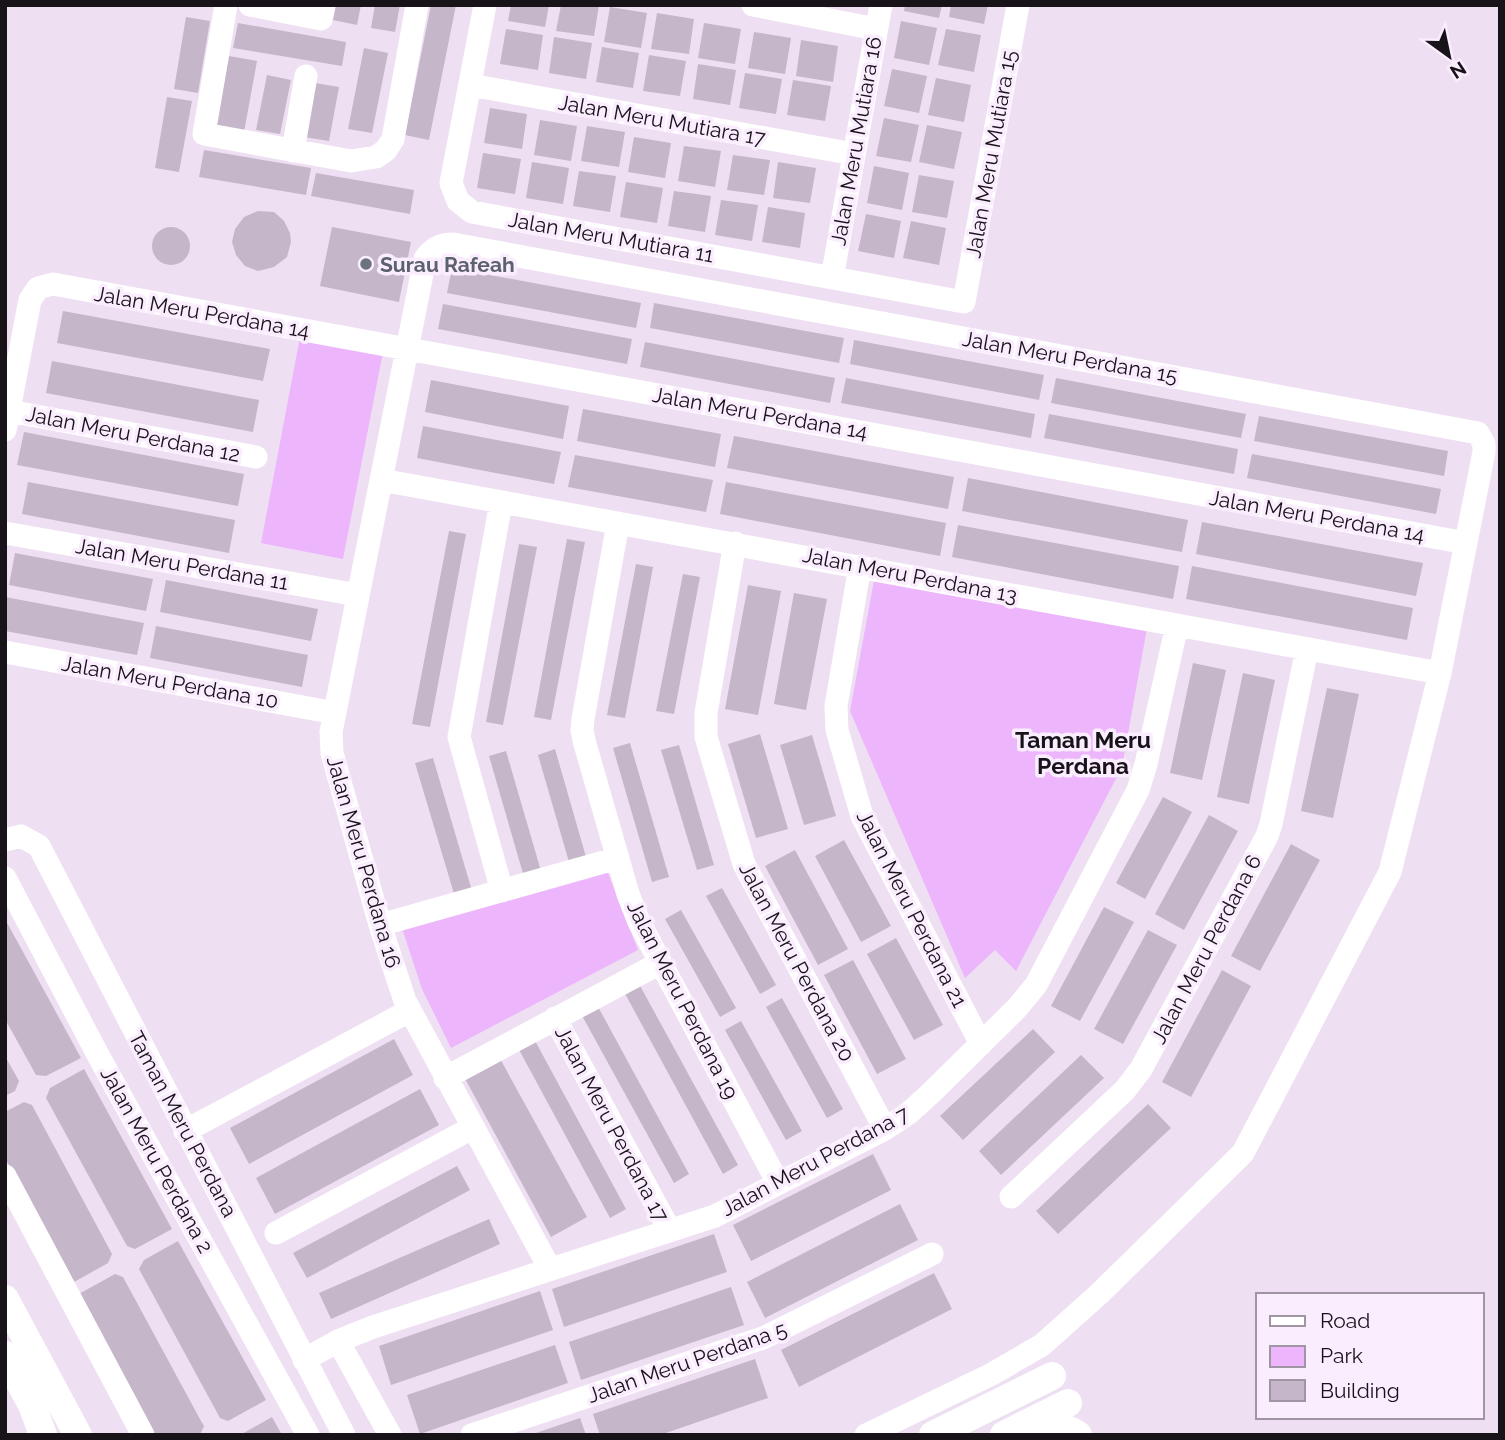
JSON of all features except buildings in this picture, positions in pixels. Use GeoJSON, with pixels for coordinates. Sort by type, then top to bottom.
{"type":"FeatureCollection","features":[{"type":"Feature","properties":{"kind":"main road"},"geometry":{"type":"LineString","coordinates":[[5,1299],[78,1435]]}},
{"type":"Feature","properties":{"kind":"main road"},"geometry":{"type":"LineString","coordinates":[[5,1355],[32,1405],[43,1435]]}},
{"type":"Feature","properties":{"kind":"main road"},"geometry":{"type":"LineString","coordinates":[[933,1435],[1052,1376]]}},
{"type":"Feature","properties":{"kind":"main road"},"geometry":{"type":"LineString","coordinates":[[1004,1435],[1068,1403]]}},
{"type":"Feature","properties":{"kind":"main road"},"geometry":{"type":"LineString","coordinates":[[1012,1435],[1051,1426],[1062,1427],[1078,1435]]}},
{"type":"Feature","properties":{"kind":"street"},"geometry":{"type":"LineString","coordinates":[[226,5],[204,134],[351,162],[376,157],[386,150],[393,139],[417,5]]}},
{"type":"Feature","properties":{"kind":"street"},"geometry":{"type":"LineString","coordinates":[[250,5],[321,19],[324,5]]}},
{"type":"Feature","properties":{"kind":"street","name":"Jalan Meru Mutiara 11"},"geometry":{"type":"LineString","coordinates":[[485,5],[452,183],[458,201],[472,212],[964,302]]}},
{"type":"Feature","properties":{"kind":"street"},"geometry":{"type":"LineString","coordinates":[[753,5],[876,29]]}},
{"type":"Feature","properties":{"kind":"street","name":"Jalan Meru Mutiara 16"},"geometry":{"type":"LineString","coordinates":[[832,278],[881,5]]}},
{"type":"Feature","properties":{"kind":"street","name":"Jalan Meru Mutiara 15"},"geometry":{"type":"LineString","coordinates":[[964,302],[1018,5]]}},
{"type":"Feature","properties":{"kind":"street"},"geometry":{"type":"LineString","coordinates":[[293,150],[306,76]]}},
{"type":"Feature","properties":{"kind":"street","name":"Jalan Meru Mutiara 17"},"geometry":{"type":"LineString","coordinates":[[470,85],[854,154]]}},
{"type":"Feature","properties":{"kind":"street","name":"Jalan Meru Perdana 15"},"geometry":{"type":"LineString","coordinates":[[425,259],[436,247],[453,244],[1471,431],[1478,433],[1481,438],[1484,452],[1440,673],[1390,872],[1243,1153],[1099,1294],[1042,1345],[992,1374],[866,1435]]}},
{"type":"Feature","properties":{"kind":"street","name":"Jalan Meru Perdana 16"},"geometry":{"type":"LineString","coordinates":[[425,259],[331,732],[332,753],[380,925],[409,1011],[550,1269]]}},
{"type":"Feature","properties":{"kind":"street","name":"Jalan Meru Perdana 14"},"geometry":{"type":"LineString","coordinates":[[7,420],[33,293],[38,288],[53,284],[1466,543]]}},
{"type":"Feature","properties":{"kind":"street","name":"Jalan Meru Perdana 12"},"geometry":{"type":"LineString","coordinates":[[7,420],[256,457]]}},
{"type":"Feature","properties":{"kind":"street","name":"Jalan Meru Perdana 13"},"geometry":{"type":"LineString","coordinates":[[381,480],[1440,673]]}},
{"type":"Feature","properties":{"kind":"street"},"geometry":{"type":"LineString","coordinates":[[501,502],[459,737],[502,891]]}},
{"type":"Feature","properties":{"kind":"street","name":"Jalan Meru Perdana 19"},"geometry":{"type":"LineString","coordinates":[[618,523],[582,732],[633,908],[778,1183]]}},
{"type":"Feature","properties":{"kind":"street","name":"Jalan Meru Perdana 11"},"geometry":{"type":"LineString","coordinates":[[5,533],[358,595]]}},
{"type":"Feature","properties":{"kind":"street","name":"Jalan Meru Perdana 20"},"geometry":{"type":"LineString","coordinates":[[735,543],[706,713],[706,737],[747,871],[885,1129]]}},
{"type":"Feature","properties":{"kind":"street","name":"Jalan Meru Perdana 21"},"geometry":{"type":"LineString","coordinates":[[860,566],[836,706],[837,730],[862,816],[981,1044]]}},
{"type":"Feature","properties":{"kind":"street","name":"Jalan Meru Perdana 7"},"geometry":{"type":"LineString","coordinates":[[304,1360],[338,1341],[715,1216],[885,1129],[909,1113],[1017,1008],[1036,985],[1138,790],[1177,625]]}},
{"type":"Feature","properties":{"kind":"street","name":"Jalan Meru Perdana 6"},"geometry":{"type":"LineString","coordinates":[[1011,1197],[1125,1090],[1141,1069],[1180,998],[1271,824],[1307,649]]}},
{"type":"Feature","properties":{"kind":"street","name":"Jalan Meru Perdana 10"},"geometry":{"type":"LineString","coordinates":[[5,652],[335,713]]}},
{"type":"Feature","properties":{"kind":"street","name":"Taman Meru Perdana"},"geometry":{"type":"LineString","coordinates":[[5,840],[21,836],[39,846],[344,1435]]}},
{"type":"Feature","properties":{"kind":"street"},"geometry":{"type":"LineString","coordinates":[[380,925],[618,858]]}},
{"type":"Feature","properties":{"kind":"street","name":"Jalan Meru Perdana 2"},"geometry":{"type":"LineString","coordinates":[[6,883],[308,1435]]}},
{"type":"Feature","properties":{"kind":"street"},"geometry":{"type":"LineString","coordinates":[[445,1078],[660,963]]}},
{"type":"Feature","properties":{"kind":"street"},"geometry":{"type":"LineString","coordinates":[[185,1131],[409,1011]]}},
{"type":"Feature","properties":{"kind":"street","name":"Jalan Meru Perdana 17"},"geometry":{"type":"LineString","coordinates":[[555,1018],[670,1231]]}},
{"type":"Feature","properties":{"kind":"street"},"geometry":{"type":"LineString","coordinates":[[276,1233],[472,1128]]}},
{"type":"Feature","properties":{"kind":"street"},"geometry":{"type":"LineString","coordinates":[[5,1176],[143,1435]]}},
{"type":"Feature","properties":{"kind":"street"},"geometry":{"type":"LineString","coordinates":[[192,1224],[227,1206]]}},
{"type":"Feature","properties":{"kind":"street","name":"Jalan Meru Perdana 5"},"geometry":{"type":"LineString","coordinates":[[472,1435],[763,1338],[932,1254]]}},
{"type":"Feature","properties":{"kind":"street"},"geometry":{"type":"LineString","coordinates":[[338,1341],[390,1435]]}},
{"type":"Feature","properties":{"kind":"street"},"geometry":{"type":"LineString","coordinates":[[1052,1376],[1088,1435]]}},
{"type":"Feature","properties":{"kind":"green space"},"geometry":{"type":"Polygon","coordinates":[[[300,337],[383,352],[343,559],[261,543],[300,337]]]}},
{"type":"Feature","properties":{"kind":"green space"},"geometry":{"type":"Polygon","coordinates":[[[875,575],[1147,628],[1122,767],[1016,971],[995,950],[965,978],[850,711],[875,575]]]}},
{"type":"Feature","properties":{"kind":"green space"},"geometry":{"type":"Polygon","coordinates":[[[606,868],[638,950],[451,1048],[422,989],[399,919],[606,868]]]}},
{"type":"Feature","properties":{"kind":"place","name":"Surau Rafeah"},"geometry":{"type":"Point","coordinates":[366,264]}},
{"type":"Feature","properties":{"kind":"district","name":"Taman Meru Perdana"},"geometry":{"type":"Point","coordinates":[1083,752]}}]}
